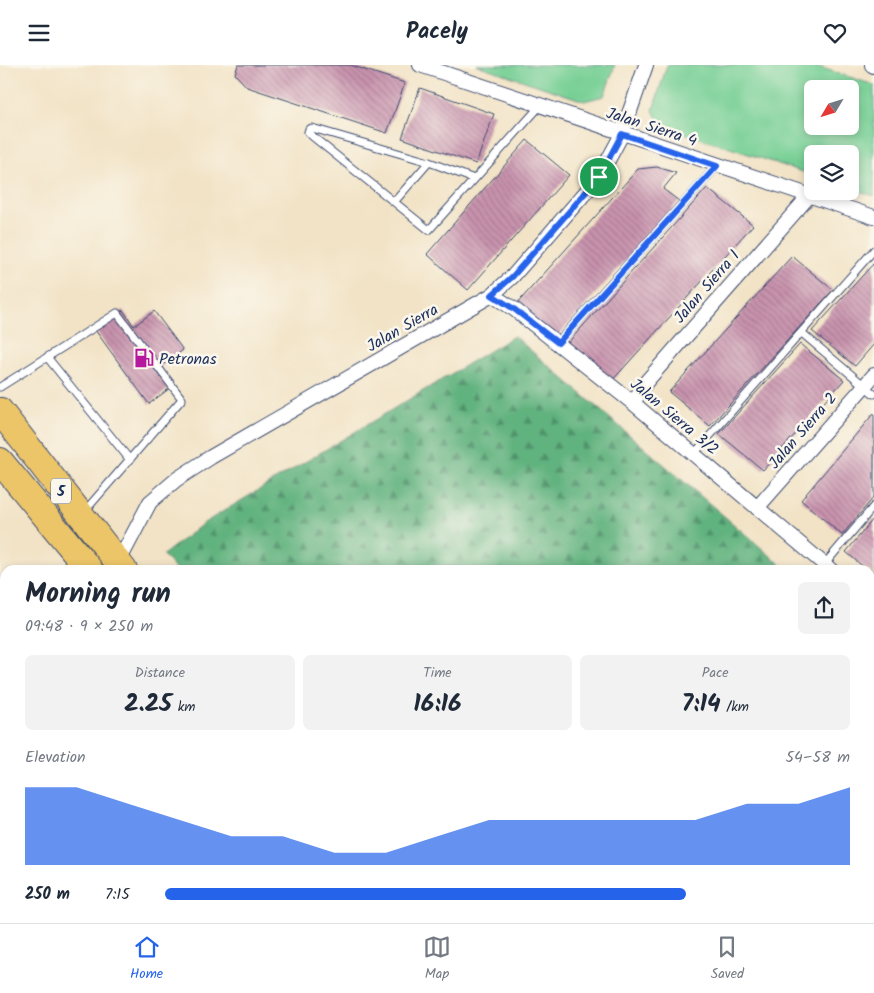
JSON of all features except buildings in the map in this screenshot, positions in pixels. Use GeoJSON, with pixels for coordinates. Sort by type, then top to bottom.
{"type":"FeatureCollection","features":[{"type":"Feature","properties":{"kind":"highway","name":"5"},"geometry":{"type":"LineString","coordinates":[[0,411],[119,565]]}},
{"type":"Feature","properties":{"kind":"highway","name":"5"},"geometry":{"type":"LineString","coordinates":[[0,461],[86,565]]}},
{"type":"Feature","properties":{"kind":"street","name":"Jalan Sierra 4"},"geometry":{"type":"LineString","coordinates":[[420,65],[804,194]]}},
{"type":"Feature","properties":{"kind":"street","name":"Jalan Sierra"},"geometry":{"type":"LineString","coordinates":[[122,565],[150,502],[177,479],[219,452],[492,295],[513,276],[599,177],[622,134],[646,65]]}},
{"type":"Feature","properties":{"kind":"street","name":"Jalan Sierra 1"},"geometry":{"type":"LineString","coordinates":[[633,403],[646,382],[806,200]]}},
{"type":"Feature","properties":{"kind":"street","name":"Jalan Sierra 4"},"geometry":{"type":"LineString","coordinates":[[822,200],[874,217]]}},
{"type":"Feature","properties":{"kind":"street","name":"Jalan Sierra 3/2"},"geometry":{"type":"LineString","coordinates":[[492,295],[514,309],[633,403],[825,565]]}},
{"type":"Feature","properties":{"kind":"street","name":"Jalan Sierra 2"},"geometry":{"type":"LineString","coordinates":[[757,508],[869,390],[874,375]]}},
{"type":"Feature","properties":{"kind":"lane"},"geometry":{"type":"LineString","coordinates":[[474,179],[429,162],[312,128],[309,129],[308,133],[396,201],[429,230],[540,106]]}},
{"type":"Feature","properties":{"kind":"lane"},"geometry":{"type":"LineString","coordinates":[[396,201],[429,162]]}},
{"type":"Feature","properties":{"kind":"lane"},"geometry":{"type":"LineString","coordinates":[[558,343],[717,166]]}},
{"type":"Feature","properties":{"kind":"lane"},"geometry":{"type":"LineString","coordinates":[[694,455],[874,250]]}},
{"type":"Feature","properties":{"kind":"lane"},"geometry":{"type":"LineString","coordinates":[[0,387],[117,313],[182,399],[80,516]]}},
{"type":"Feature","properties":{"kind":"lane"},"geometry":{"type":"LineString","coordinates":[[802,333],[869,390]]}},
{"type":"Feature","properties":{"kind":"lane"},"geometry":{"type":"LineString","coordinates":[[48,357],[130,459]]}},
{"type":"Feature","properties":{"kind":"lane"},"geometry":{"type":"LineString","coordinates":[[829,565],[874,506]]}},
{"type":"Feature","properties":{"kind":"green space"},"geometry":{"type":"Polygon","coordinates":[[[477,65],[615,65],[604,96],[584,101],[477,65]]]}},
{"type":"Feature","properties":{"kind":"green space"},"geometry":{"type":"Polygon","coordinates":[[[667,65],[813,65],[859,80],[804,80],[804,135],[859,135],[859,80],[874,85],[874,196],[859,191],[859,145],[804,145],[804,172],[660,125],[653,110],[667,65]]]}},
{"type":"Feature","properties":{"kind":"green space"},"geometry":{"type":"Polygon","coordinates":[[[514,336],[781,565],[172,565],[163,555],[204,523],[514,336]]]}},
{"type":"Feature","properties":{"kind":"place","name":"Petronas"},"geometry":{"type":"Point","coordinates":[144,358]}},
{"type":"Feature","properties":{"kind":"route"},"geometry":{"type":"LineString","coordinates":[[622,134],[717,166],[558,343],[514,309],[492,295],[513,276],[599,177],[622,134]]}}]}
